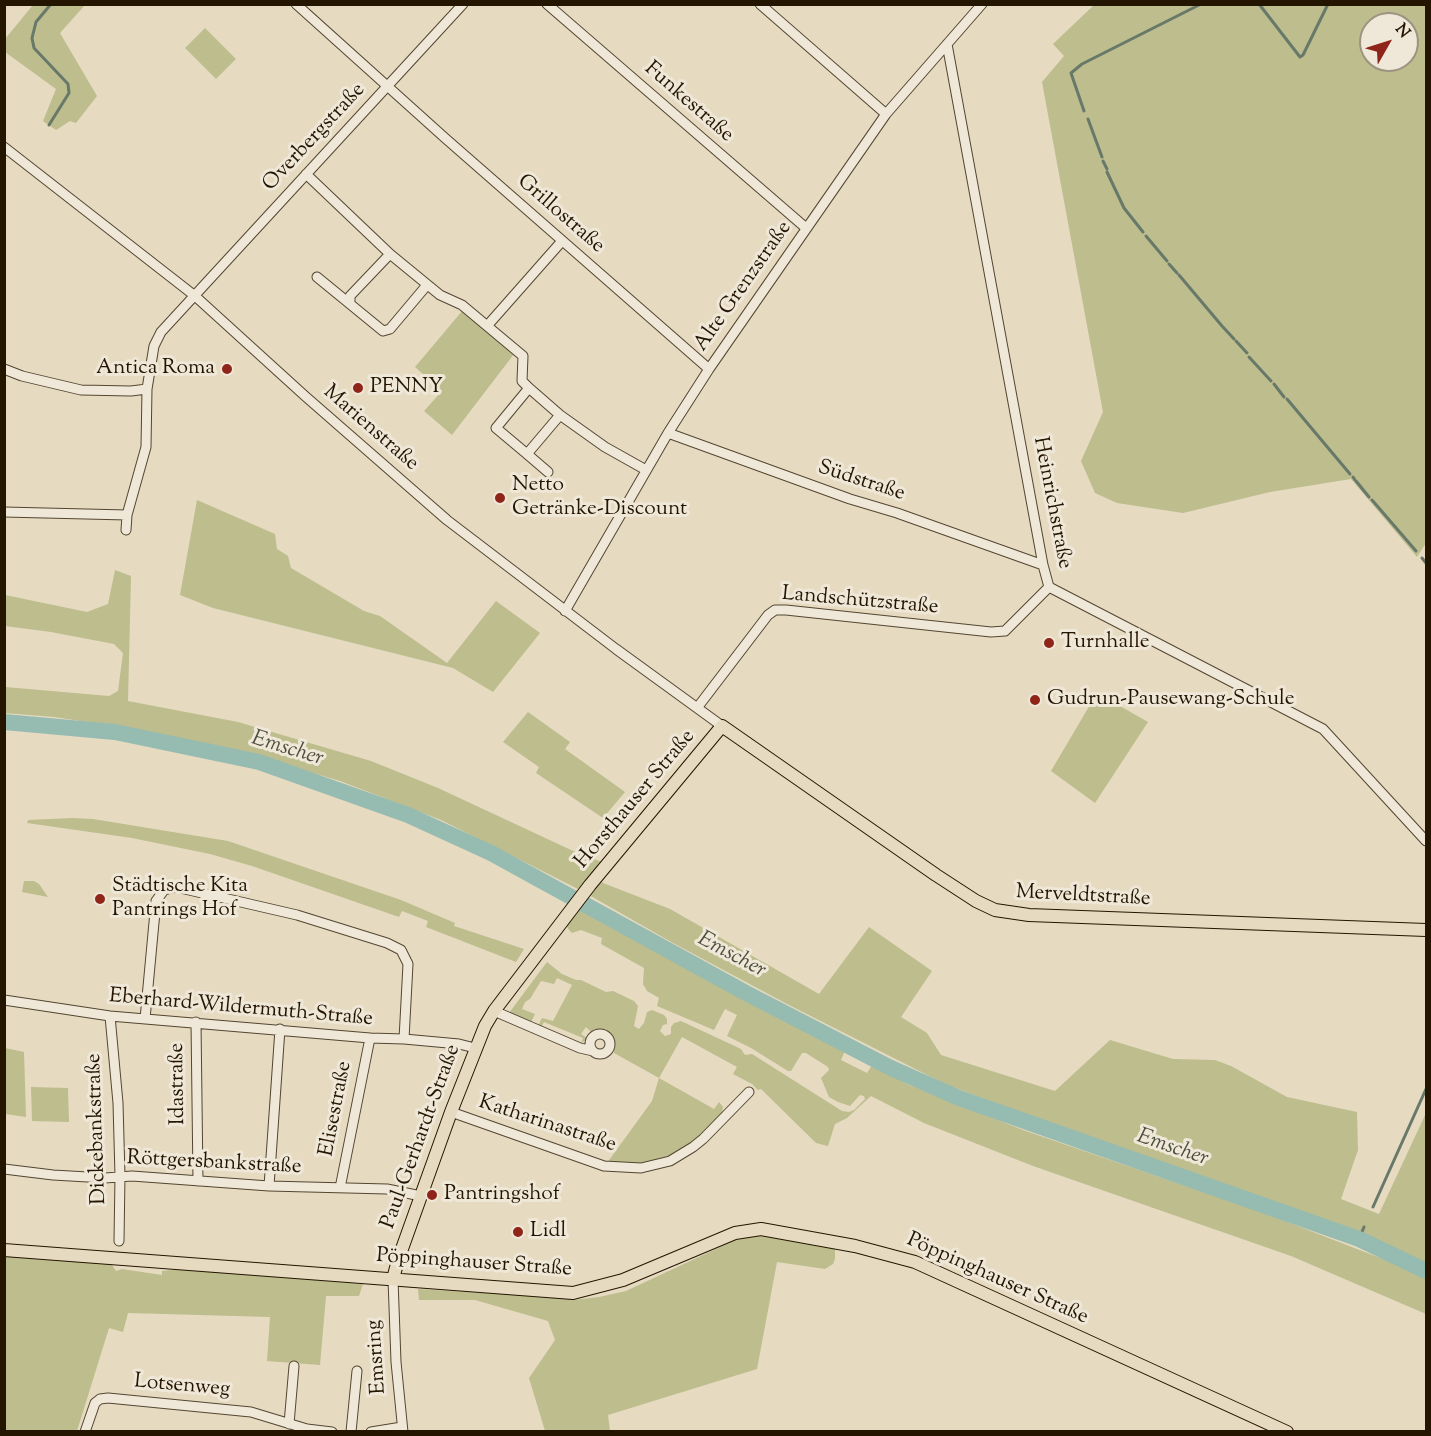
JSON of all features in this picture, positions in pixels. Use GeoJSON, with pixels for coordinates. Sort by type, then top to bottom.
{"type":"FeatureCollection","features":[{"type":"Feature","properties":{"kind":"main road","name":"Horsthauser Straße"},"geometry":{"type":"LineString","coordinates":[[579,899],[723,726]]}},
{"type":"Feature","properties":{"kind":"main road","name":"Merveldtstraße"},"geometry":{"type":"LineString","coordinates":[[723,726],[936,875],[976,901],[995,910],[1029,915],[1426,930]]}},
{"type":"Feature","properties":{"kind":"main road","name":"Paul-Gerhardt-Straße"},"geometry":{"type":"LineString","coordinates":[[393,1279],[475,1048],[494,1011],[579,899]]}},
{"type":"Feature","properties":{"kind":"main road","name":"Pöppinghauser Straße"},"geometry":{"type":"LineString","coordinates":[[4,1250],[573,1293],[623,1280],[735,1233],[761,1229],[885,1253],[915,1262],[1287,1431]]}},
{"type":"Feature","properties":{"kind":"street","name":"Grillostraße"},"geometry":{"type":"LineString","coordinates":[[296,4],[709,369]]}},
{"type":"Feature","properties":{"kind":"street","name":"Overbergstraße"},"geometry":{"type":"LineString","coordinates":[[126,530],[127,515],[146,447],[147,389],[154,346],[161,332],[463,4]]}},
{"type":"Feature","properties":{"kind":"street","name":"Funkestraße"},"geometry":{"type":"LineString","coordinates":[[547,4],[806,228]]}},
{"type":"Feature","properties":{"kind":"street"},"geometry":{"type":"LineString","coordinates":[[760,4],[886,114]]}},
{"type":"Feature","properties":{"kind":"street","name":"Alte Grenzstraße"},"geometry":{"type":"LineString","coordinates":[[565,611],[668,433],[709,369],[886,114],[982,4]]}},
{"type":"Feature","properties":{"kind":"street","name":"Heinrichstraße"},"geometry":{"type":"LineString","coordinates":[[947,44],[1043,565],[1049,587],[1323,729],[1426,841]]}},
{"type":"Feature","properties":{"kind":"street","name":"Marienstraße"},"geometry":{"type":"LineString","coordinates":[[4,147],[195,296],[447,520],[565,611],[723,726]]}},
{"type":"Feature","properties":{"kind":"street"},"geometry":{"type":"LineString","coordinates":[[306,174],[390,254],[440,295],[462,304],[522,356],[522,381],[560,415],[605,447],[646,470]]}},
{"type":"Feature","properties":{"kind":"street"},"geometry":{"type":"LineString","coordinates":[[487,326],[562,241]]}},
{"type":"Feature","properties":{"kind":"street"},"geometry":{"type":"LineString","coordinates":[[350,304],[350,296],[390,254]]}},
{"type":"Feature","properties":{"kind":"street"},"geometry":{"type":"LineString","coordinates":[[317,277],[383,331],[390,329],[428,285]]}},
{"type":"Feature","properties":{"kind":"street"},"geometry":{"type":"LineString","coordinates":[[4,369],[22,376],[81,390],[147,389]]}},
{"type":"Feature","properties":{"kind":"street"},"geometry":{"type":"LineString","coordinates":[[529,388],[496,428],[548,472]]}},
{"type":"Feature","properties":{"kind":"street"},"geometry":{"type":"LineString","coordinates":[[527,454],[560,415]]}},
{"type":"Feature","properties":{"kind":"street","name":"Südstraße"},"geometry":{"type":"LineString","coordinates":[[668,433],[850,499],[897,513],[1043,565]]}},
{"type":"Feature","properties":{"kind":"street"},"geometry":{"type":"LineString","coordinates":[[4,512],[127,515]]}},
{"type":"Feature","properties":{"kind":"street","name":"Landschützstraße"},"geometry":{"type":"LineString","coordinates":[[697,708],[768,615],[775,610],[992,632],[1005,631],[1049,587]]}},
{"type":"Feature","properties":{"kind":"street"},"geometry":{"type":"LineString","coordinates":[[145,1018],[156,901],[164,890],[176,887],[297,915],[387,943],[401,950],[408,964],[404,1039]]}},
{"type":"Feature","properties":{"kind":"street","name":"Eberhard-Wildermuth-Straße"},"geometry":{"type":"LineString","coordinates":[[4,1000],[110,1016],[404,1039],[459,1044],[475,1048]]}},
{"type":"Feature","properties":{"kind":"street"},"geometry":{"type":"LineString","coordinates":[[494,1011],[580,1048],[593,1051]]}},
{"type":"Feature","properties":{"kind":"street","name":"Dickebankstraße"},"geometry":{"type":"LineString","coordinates":[[110,1016],[118,1103],[119,1240]]}},
{"type":"Feature","properties":{"kind":"street","name":"Idastraße"},"geometry":{"type":"LineString","coordinates":[[196,1022],[198,1181]]}},
{"type":"Feature","properties":{"kind":"street"},"geometry":{"type":"LineString","coordinates":[[269,1186],[280,1029]]}},
{"type":"Feature","properties":{"kind":"street","name":"Elisestraße"},"geometry":{"type":"LineString","coordinates":[[340,1188],[370,1038]]}},
{"type":"Feature","properties":{"kind":"street","name":"Katharinastraße"},"geometry":{"type":"LineString","coordinates":[[451,1112],[604,1166],[641,1168],[670,1161],[693,1147],[748,1092]]}},
{"type":"Feature","properties":{"kind":"street","name":"Röttgersbankstraße"},"geometry":{"type":"LineString","coordinates":[[4,1169],[105,1178],[120,1176],[269,1186],[387,1189],[421,1196]]}},
{"type":"Feature","properties":{"kind":"street","name":"Emsring"},"geometry":{"type":"LineString","coordinates":[[393,1279],[395,1353],[403,1429]]}},
{"type":"Feature","properties":{"kind":"street"},"geometry":{"type":"LineString","coordinates":[[289,1424],[294,1366]]}},
{"type":"Feature","properties":{"kind":"street"},"geometry":{"type":"LineString","coordinates":[[351,1431],[357,1371]]}},
{"type":"Feature","properties":{"kind":"street","name":"Lotsenweg"},"geometry":{"type":"LineString","coordinates":[[86,1431],[95,1403],[100,1399],[114,1398],[259,1414],[307,1429],[332,1431]]}},
{"type":"Feature","properties":{"kind":"street"},"geometry":{"type":"LineString","coordinates":[[371,1431],[403,1429]]}},
{"type":"Feature","properties":{"kind":"green space"},"geometry":{"type":"Polygon","coordinates":[[[33,5],[85,5],[60,33],[97,96],[76,123],[70,121],[56,130],[43,121],[56,89],[5,52],[5,39],[33,5]]]}},
{"type":"Feature","properties":{"kind":"green space"},"geometry":{"type":"Polygon","coordinates":[[[1094,5],[1426,5],[1426,543],[1417,557],[1351,479],[1270,492],[1183,513],[1117,503],[1095,493],[1081,461],[1103,412],[1042,82],[1064,56],[1053,44],[1094,5]]]}},
{"type":"Feature","properties":{"kind":"green space"},"geometry":{"type":"Polygon","coordinates":[[[205,28],[236,59],[216,79],[185,48],[205,28]]]}},
{"type":"Feature","properties":{"kind":"green space"},"geometry":{"type":"Polygon","coordinates":[[[463,310],[514,354],[452,435],[424,411],[442,391],[415,367],[463,310]]]}},
{"type":"Feature","properties":{"kind":"green space"},"geometry":{"type":"Polygon","coordinates":[[[197,500],[275,534],[277,549],[288,556],[291,568],[364,611],[380,616],[447,663],[496,601],[540,633],[493,692],[453,668],[213,608],[180,595],[197,500]]]}},
{"type":"Feature","properties":{"kind":"green space"},"geometry":{"type":"Polygon","coordinates":[[[115,570],[131,576],[128,701],[238,722],[371,761],[438,788],[571,850],[602,862],[580,890],[441,820],[340,781],[243,752],[127,728],[54,717],[5,713],[5,687],[109,696],[118,691],[123,653],[114,644],[5,626],[5,595],[87,612],[108,604],[115,570]]]}},
{"type":"Feature","properties":{"kind":"green space"},"geometry":{"type":"Polygon","coordinates":[[[1097,693],[1148,722],[1095,803],[1051,771],[1097,693]]]}},
{"type":"Feature","properties":{"kind":"green space"},"geometry":{"type":"Polygon","coordinates":[[[528,712],[570,742],[565,749],[625,792],[603,818],[536,773],[539,767],[503,742],[528,712]]]}},
{"type":"Feature","properties":{"kind":"green space"},"geometry":{"type":"Polygon","coordinates":[[[93,819],[228,841],[401,900],[455,923],[454,926],[524,949],[516,962],[426,927],[428,921],[402,911],[399,917],[252,866],[210,854],[132,838],[27,823],[28,820],[93,819]]]}},
{"type":"Feature","properties":{"kind":"green space"},"geometry":{"type":"Polygon","coordinates":[[[601,880],[603,883],[670,909],[819,994],[869,927],[932,971],[901,1017],[927,1033],[941,1055],[1055,1091],[1110,1040],[1173,1059],[1215,1060],[1231,1066],[1287,1097],[1357,1112],[1358,1150],[1341,1199],[1379,1214],[1426,1113],[1426,1263],[1356,1233],[1109,1146],[945,1084],[787,1004],[589,895],[601,880]]]}},
{"type":"Feature","properties":{"kind":"green space"},"geometry":{"type":"Polygon","coordinates":[[[24,881],[34,881],[39,884],[48,897],[22,892],[24,881]]]}},
{"type":"Feature","properties":{"kind":"green space"},"geometry":{"type":"Polygon","coordinates":[[[580,907],[845,1051],[841,1060],[867,1073],[872,1065],[907,1084],[1023,1130],[1264,1213],[1388,1261],[1426,1279],[1426,1314],[1291,1256],[1033,1166],[924,1123],[871,1096],[847,1118],[835,1124],[828,1146],[816,1143],[761,1089],[758,1090],[752,1084],[733,1074],[737,1067],[682,1037],[659,1078],[614,1053],[615,1039],[606,1030],[598,1029],[591,1032],[586,1027],[581,1034],[587,1038],[581,1044],[583,1038],[544,1022],[541,1027],[538,1026],[542,1018],[553,1021],[572,985],[557,978],[554,984],[541,981],[530,999],[525,1002],[522,1009],[535,1014],[530,1024],[512,1016],[509,1013],[547,962],[562,974],[606,992],[613,991],[634,1001],[638,1006],[634,1026],[639,1029],[644,1023],[647,1012],[652,1010],[664,1015],[667,1019],[667,1024],[663,1025],[660,1031],[665,1036],[671,1034],[671,1027],[674,1023],[681,1021],[741,1049],[745,1055],[752,1054],[842,1111],[854,1110],[865,1099],[860,1095],[850,1106],[829,1097],[821,1078],[829,1070],[828,1067],[806,1053],[802,1053],[791,1071],[788,1071],[727,1036],[737,1015],[725,1009],[714,1030],[657,1006],[659,998],[647,991],[643,984],[644,968],[601,944],[602,938],[581,930],[572,933],[569,930],[566,925],[580,907]]]}},
{"type":"Feature","properties":{"kind":"green space"},"geometry":{"type":"Polygon","coordinates":[[[5,1048],[24,1052],[26,1117],[5,1114],[5,1048]]]}},
{"type":"Feature","properties":{"kind":"green space"},"geometry":{"type":"Polygon","coordinates":[[[659,1078],[714,1109],[719,1102],[723,1107],[722,1113],[695,1140],[669,1156],[639,1164],[607,1163],[652,1101],[659,1078]]]}},
{"type":"Feature","properties":{"kind":"green space"},"geometry":{"type":"Polygon","coordinates":[[[31,1087],[68,1088],[69,1122],[32,1121],[31,1087]]]}},
{"type":"Feature","properties":{"kind":"green space"},"geometry":{"type":"Polygon","coordinates":[[[758,1234],[835,1248],[835,1259],[833,1264],[825,1269],[777,1262],[757,1369],[608,1415],[610,1431],[545,1431],[529,1378],[555,1340],[548,1321],[475,1300],[419,1300],[418,1289],[573,1300],[599,1297],[626,1291],[747,1235],[758,1234]]]}},
{"type":"Feature","properties":{"kind":"green space"},"geometry":{"type":"Polygon","coordinates":[[[5,1256],[108,1263],[116,1271],[122,1269],[162,1275],[162,1271],[181,1269],[363,1284],[359,1296],[326,1296],[320,1365],[267,1361],[270,1317],[128,1313],[123,1332],[109,1328],[77,1431],[5,1432],[5,1256]]]}},
{"type":"Feature","properties":{"kind":"waterway"},"geometry":{"type":"LineString","coordinates":[[49,125],[69,93],[68,84],[34,48],[32,38],[36,22],[51,4]]}},
{"type":"Feature","properties":{"kind":"waterway"},"geometry":{"type":"LineString","coordinates":[[1084,111],[1071,73],[1082,64],[1201,4]]}},
{"type":"Feature","properties":{"kind":"waterway"},"geometry":{"type":"LineString","coordinates":[[1259,4],[1300,57],[1328,4]]}},
{"type":"Feature","properties":{"kind":"waterway"},"geometry":{"type":"LineString","coordinates":[[1088,119],[1102,157]]}},
{"type":"Feature","properties":{"kind":"waterway"},"geometry":{"type":"LineString","coordinates":[[1103,161],[1107,169]]}},
{"type":"Feature","properties":{"kind":"waterway"},"geometry":{"type":"LineString","coordinates":[[1107,172],[1124,208],[1143,232]]}},
{"type":"Feature","properties":{"kind":"waterway"},"geometry":{"type":"LineString","coordinates":[[1146,236],[1167,261]]}},
{"type":"Feature","properties":{"kind":"waterway"},"geometry":{"type":"LineString","coordinates":[[1169,264],[1177,273]]}},
{"type":"Feature","properties":{"kind":"waterway"},"geometry":{"type":"LineString","coordinates":[[1179,275],[1222,326]]}},
{"type":"Feature","properties":{"kind":"waterway"},"geometry":{"type":"LineString","coordinates":[[1223,327],[1234,339]]}},
{"type":"Feature","properties":{"kind":"waterway"},"geometry":{"type":"LineString","coordinates":[[1236,341],[1247,353]]}},
{"type":"Feature","properties":{"kind":"waterway"},"geometry":{"type":"LineString","coordinates":[[1249,357],[1271,381]]}},
{"type":"Feature","properties":{"kind":"waterway"},"geometry":{"type":"LineString","coordinates":[[1274,384],[1284,397]]}},
{"type":"Feature","properties":{"kind":"waterway"},"geometry":{"type":"LineString","coordinates":[[1287,399],[1350,474]]}},
{"type":"Feature","properties":{"kind":"waterway"},"geometry":{"type":"LineString","coordinates":[[1356,481],[1369,497]]}},
{"type":"Feature","properties":{"kind":"waterway"},"geometry":{"type":"LineString","coordinates":[[1372,500],[1416,551]]}},
{"type":"Feature","properties":{"kind":"waterway"},"geometry":{"type":"LineString","coordinates":[[1422,558],[1426,563]]}},
{"type":"Feature","properties":{"kind":"waterway","name":"Emscher"},"geometry":{"type":"LineString","coordinates":[[4,722],[115,732],[259,762],[408,815],[491,853],[746,993],[891,1068],[959,1098],[1359,1239],[1426,1271]]}},
{"type":"Feature","properties":{"kind":"waterway"},"geometry":{"type":"LineString","coordinates":[[1373,1207],[1426,1089]]}},
{"type":"Feature","properties":{"kind":"waterway"},"geometry":{"type":"LineString","coordinates":[[1359,1239],[1364,1227]]}},
{"type":"Feature","properties":{"kind":"place","name":"Antica Roma"},"geometry":{"type":"Point","coordinates":[227,369]}},
{"type":"Feature","properties":{"kind":"place","name":"PENNY"},"geometry":{"type":"Point","coordinates":[358,388]}},
{"type":"Feature","properties":{"kind":"place","name":"Netto Getränke-Discount"},"geometry":{"type":"Point","coordinates":[500,498]}},
{"type":"Feature","properties":{"kind":"place","name":"Turnhalle"},"geometry":{"type":"Point","coordinates":[1049,643]}},
{"type":"Feature","properties":{"kind":"place","name":"Gudrun-Pausewang-Schule"},"geometry":{"type":"Point","coordinates":[1035,700]}},
{"type":"Feature","properties":{"kind":"place","name":"Städtische Kita Pantrings Hof"},"geometry":{"type":"Point","coordinates":[100,899]}},
{"type":"Feature","properties":{"kind":"place","name":"Pantringshof"},"geometry":{"type":"Point","coordinates":[432,1195]}},
{"type":"Feature","properties":{"kind":"place","name":"Lidl"},"geometry":{"type":"Point","coordinates":[518,1232]}}]}
